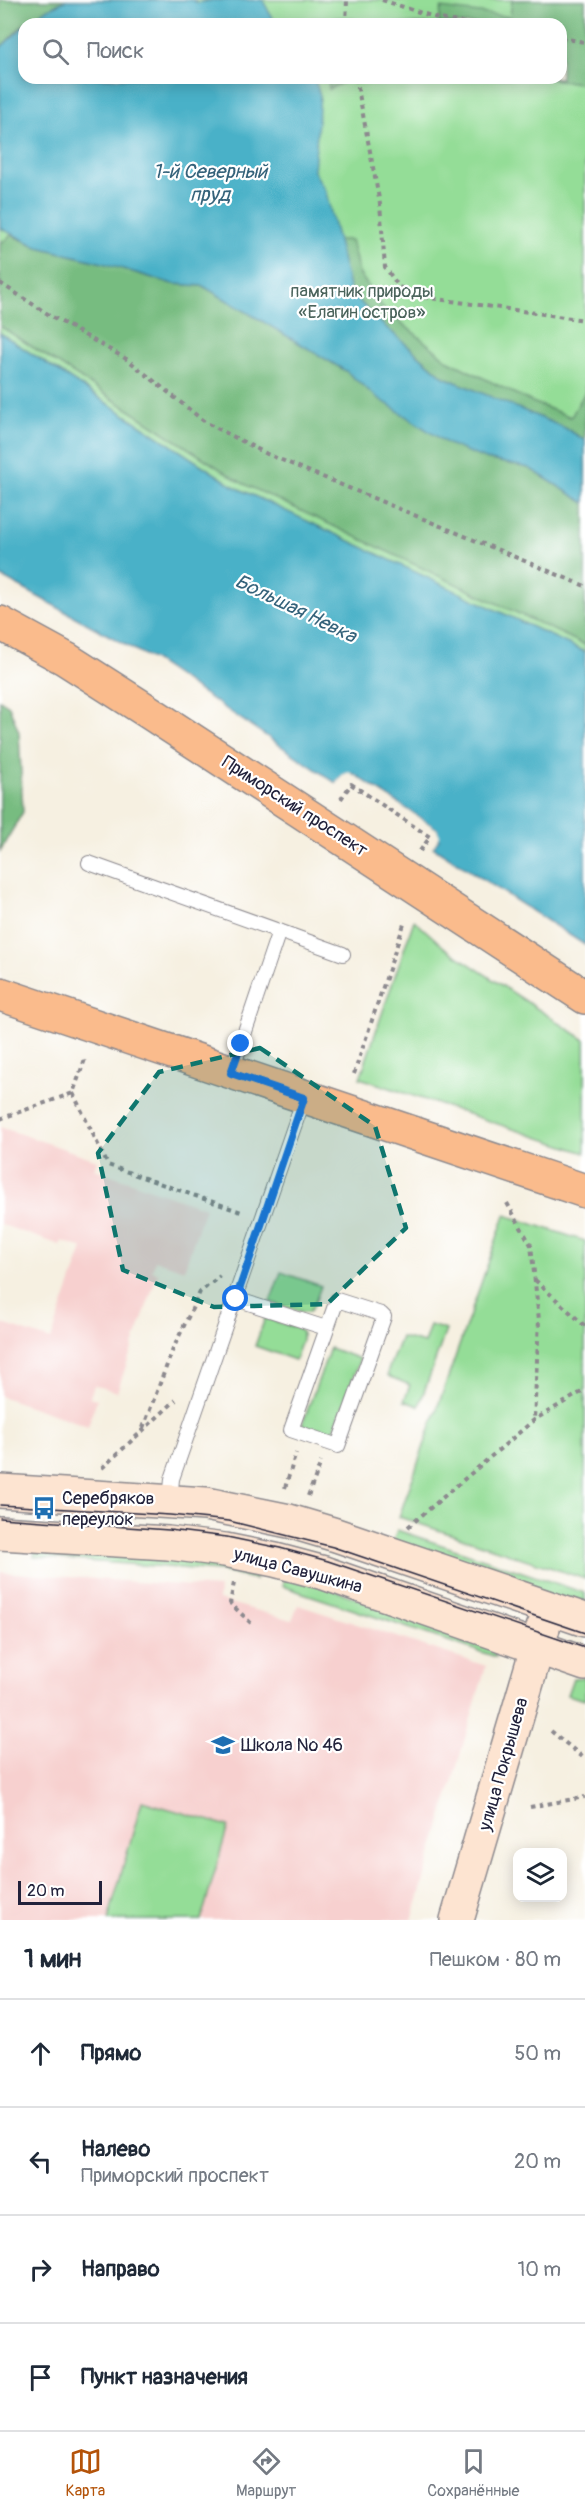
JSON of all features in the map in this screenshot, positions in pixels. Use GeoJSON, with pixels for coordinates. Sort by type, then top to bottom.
{"type":"FeatureCollection","features":[{"type":"Feature","properties":{"kind":"main road","name":"Приморский проспект"},"geometry":{"type":"LineString","coordinates":[[0,623],[66,659],[149,712],[585,997]]}},
{"type":"Feature","properties":{"kind":"main road"},"geometry":{"type":"LineString","coordinates":[[0,994],[304,1098],[576,1183]]}},
{"type":"Feature","properties":{"kind":"main road"},"geometry":{"type":"LineString","coordinates":[[0,1491],[206,1504],[298,1523],[585,1620]]}},
{"type":"Feature","properties":{"kind":"main road","name":"улица Савушкина"},"geometry":{"type":"LineString","coordinates":[[0,1533],[168,1543],[225,1550],[275,1560],[324,1573],[585,1664]]}},
{"type":"Feature","properties":{"kind":"main road","name":"улица Покрышева"},"geometry":{"type":"LineString","coordinates":[[457,1920],[549,1608]]}},
{"type":"Feature","properties":{"kind":"lane"},"geometry":{"type":"LineString","coordinates":[[89,863],[343,954]]}},
{"type":"Feature","properties":{"kind":"lane"},"geometry":{"type":"LineString","coordinates":[[231,1073],[279,931]]}},
{"type":"Feature","properties":{"kind":"lane"},"geometry":{"type":"LineString","coordinates":[[170,1501],[172,1479],[304,1098]]}},
{"type":"Feature","properties":{"kind":"lane"},"geometry":{"type":"LineString","coordinates":[[236,1299],[326,1328]]}},
{"type":"Feature","properties":{"kind":"lane"},"geometry":{"type":"LineString","coordinates":[[337,1300],[381,1314],[384,1317],[338,1446],[291,1430],[326,1328],[337,1300]]}},
{"type":"Feature","properties":{"kind":"path"},"geometry":{"type":"LineString","coordinates":[[346,18],[347,0]]}},
{"type":"Feature","properties":{"kind":"path"},"geometry":{"type":"LineString","coordinates":[[382,0],[394,2],[437,18]]}},
{"type":"Feature","properties":{"kind":"path"},"geometry":{"type":"LineString","coordinates":[[567,39],[585,42]]}},
{"type":"Feature","properties":{"kind":"path"},"geometry":{"type":"LineString","coordinates":[[357,84],[380,204],[385,267],[399,287],[423,297],[585,320]]}},
{"type":"Feature","properties":{"kind":"path"},"geometry":{"type":"LineString","coordinates":[[0,282],[51,316],[129,360],[206,422],[267,454],[585,586]]}},
{"type":"Feature","properties":{"kind":"path"},"geometry":{"type":"LineString","coordinates":[[341,799],[351,784],[430,837],[420,851]]}},
{"type":"Feature","properties":{"kind":"path"},"geometry":{"type":"LineString","coordinates":[[354,1074],[405,921]]}},
{"type":"Feature","properties":{"kind":"path"},"geometry":{"type":"LineString","coordinates":[[85,1059],[73,1093],[108,1166],[263,1220]]}},
{"type":"Feature","properties":{"kind":"path"},"geometry":{"type":"LineString","coordinates":[[0,1119],[73,1093]]}},
{"type":"Feature","properties":{"kind":"path"},"geometry":{"type":"LineString","coordinates":[[507,1203],[531,1245],[538,1320],[534,1420]]}},
{"type":"Feature","properties":{"kind":"path"},"geometry":{"type":"LineString","coordinates":[[143,1428],[173,1349],[200,1292],[253,1249]]}},
{"type":"Feature","properties":{"kind":"path"},"geometry":{"type":"LineString","coordinates":[[534,1280],[585,1326]]}},
{"type":"Feature","properties":{"kind":"path"},"geometry":{"type":"LineString","coordinates":[[95,1474],[143,1428],[210,1371]]}},
{"type":"Feature","properties":{"kind":"path"},"geometry":{"type":"LineString","coordinates":[[408,1527],[534,1420],[585,1390]]}},
{"type":"Feature","properties":{"kind":"path"},"geometry":{"type":"LineString","coordinates":[[290,1490],[284,1487],[302,1435]]}},
{"type":"Feature","properties":{"kind":"path"},"geometry":{"type":"LineString","coordinates":[[303,1494],[309,1497],[327,1444]]}},
{"type":"Feature","properties":{"kind":"path"},"geometry":{"type":"LineString","coordinates":[[234,1582],[230,1603],[254,1626]]}},
{"type":"Feature","properties":{"kind":"path"},"geometry":{"type":"LineString","coordinates":[[551,1731],[585,1759]]}},
{"type":"Feature","properties":{"kind":"path"},"geometry":{"type":"LineString","coordinates":[[530,1807],[585,1797]]}},
{"type":"Feature","properties":{"kind":"highlighted area"},"geometry":{"type":"Polygon","coordinates":[[[260,1048],[375,1126],[406,1228],[327,1304],[214,1307],[123,1270],[98,1153],[159,1072],[260,1048]]]}},
{"type":"Feature","properties":{"kind":"shaded area"},"geometry":{"type":"Polygon","coordinates":[[[0,1127],[97,1160],[94,1169],[205,1208],[184,1270],[155,1260],[152,1271],[158,1273],[117,1392],[94,1385],[90,1397],[97,1399],[88,1426],[0,1396],[0,1323],[51,1340],[83,1248],[62,1241],[60,1245],[0,1224],[0,1127]]]}},
{"type":"Feature","properties":{"kind":"shaded area"},"geometry":{"type":"Polygon","coordinates":[[[0,1572],[219,1588],[218,1600],[292,1620],[298,1605],[486,1666],[412,1920],[0,1920],[0,1572]]]}},
{"type":"Feature","properties":{"kind":"green space","name":"памятник природы «Елагин остров»"},"geometry":{"type":"Polygon","coordinates":[[[0,0],[585,0],[585,652],[235,487],[0,333],[0,0]]]}},
{"type":"Feature","properties":{"kind":"green space"},"geometry":{"type":"Polygon","coordinates":[[[0,0],[66,0],[34,18],[18,18],[18,30],[0,48],[0,0]]]}},
{"type":"Feature","properties":{"kind":"green space"},"geometry":{"type":"Polygon","coordinates":[[[512,0],[585,0],[585,84],[567,81],[567,18],[440,18],[441,8],[510,17],[512,0]]]}},
{"type":"Feature","properties":{"kind":"green space"},"geometry":{"type":"Polygon","coordinates":[[[329,84],[339,84],[329,89],[329,84]]]}},
{"type":"Feature","properties":{"kind":"green space"},"geometry":{"type":"Polygon","coordinates":[[[11,235],[38,247],[173,284],[203,286],[346,371],[375,396],[485,459],[529,468],[585,503],[585,645],[240,482],[0,326],[0,244],[11,235]]]}},
{"type":"Feature","properties":{"kind":"green space"},"geometry":{"type":"Polygon","coordinates":[[[337,240],[351,240],[359,273],[383,308],[449,361],[532,402],[571,417],[585,392],[585,440],[565,428],[444,377],[373,316],[350,291],[337,240]]]}},
{"type":"Feature","properties":{"kind":"green space"},"geometry":{"type":"Polygon","coordinates":[[[0,700],[9,706],[19,732],[23,812],[0,851],[0,700]]]}},
{"type":"Feature","properties":{"kind":"green space"},"geometry":{"type":"Polygon","coordinates":[[[414,920],[445,948],[585,1040],[585,1153],[360,1078],[414,920]]]}},
{"type":"Feature","properties":{"kind":"green space"},"geometry":{"type":"Polygon","coordinates":[[[505,1215],[585,1241],[585,1579],[399,1517],[505,1215]]]}},
{"type":"Feature","properties":{"kind":"green space"},"geometry":{"type":"Polygon","coordinates":[[[281,1272],[321,1286],[309,1312],[270,1302],[281,1272]]]}},
{"type":"Feature","properties":{"kind":"green space"},"geometry":{"type":"Polygon","coordinates":[[[265,1318],[302,1332],[302,1340],[295,1360],[255,1346],[265,1318]]]}},
{"type":"Feature","properties":{"kind":"green space"},"geometry":{"type":"Polygon","coordinates":[[[430,1325],[446,1330],[419,1406],[404,1401],[410,1385],[388,1376],[388,1370],[401,1337],[424,1343],[430,1325]]]}},
{"type":"Feature","properties":{"kind":"green space"},"geometry":{"type":"Polygon","coordinates":[[[330,1348],[360,1359],[332,1436],[302,1425],[330,1348]]]}},
{"type":"Feature","properties":{"kind":"green space"},"geometry":{"type":"Polygon","coordinates":[[[397,1530],[585,1593],[585,1610],[392,1544],[397,1530]]]}},
{"type":"Feature","properties":{"kind":"green space"},"geometry":{"type":"Polygon","coordinates":[[[35,1546],[259,1565],[255,1579],[219,1571],[34,1557],[35,1546]]]}},
{"type":"Feature","properties":{"kind":"green space"},"geometry":{"type":"Polygon","coordinates":[[[286,1572],[493,1649],[496,1657],[282,1586],[286,1572]]]}},
{"type":"Feature","properties":{"kind":"green space"},"geometry":{"type":"Polygon","coordinates":[[[585,1677],[585,1700],[567,1695],[573,1678],[585,1677]]]}},
{"type":"Feature","properties":{"kind":"green space"},"geometry":{"type":"Polygon","coordinates":[[[142,1801],[228,1826],[201,1920],[108,1920],[142,1801]]]}},
{"type":"Feature","properties":{"kind":"water"},"geometry":{"type":"Polygon","coordinates":[[[66,0],[192,0],[198,3],[213,0],[263,0],[272,18],[35,18],[66,0]]]}},
{"type":"Feature","properties":{"kind":"water","name":"1-й Северный пруд"},"geometry":{"type":"Polygon","coordinates":[[[18,32],[18,84],[316,84],[320,95],[314,171],[326,192],[350,291],[373,316],[444,377],[565,428],[585,440],[585,503],[529,468],[485,459],[448,444],[375,396],[346,371],[203,286],[173,284],[38,247],[0,228],[0,48],[18,32]]]}},
{"type":"Feature","properties":{"kind":"water","name":"Большая Невка"},"geometry":{"type":"Polygon","coordinates":[[[0,333],[235,487],[585,652],[585,945],[433,847],[439,839],[437,829],[354,774],[345,774],[336,783],[152,659],[0,576],[0,333]]]}},
{"type":"Feature","properties":{"kind":"pier"},"geometry":{"type":"Polygon","coordinates":[[[349,772],[437,829],[440,836],[433,847],[430,845],[437,835],[435,831],[352,776],[346,776],[338,785],[336,783],[342,775],[349,772]]]}},
{"type":"Feature","properties":{"kind":"tram line"},"geometry":{"type":"LineString","coordinates":[[0,1505],[170,1515],[229,1521],[333,1547],[585,1633]]}},
{"type":"Feature","properties":{"kind":"tram line"},"geometry":{"type":"LineString","coordinates":[[0,1518],[169,1530],[227,1537],[280,1548],[328,1561],[585,1648]]}},
{"type":"Feature","properties":{"kind":"place","name":"Серебряков переулок"},"geometry":{"type":"Point","coordinates":[44,1508]}},
{"type":"Feature","properties":{"kind":"place","name":"Школа № 46"},"geometry":{"type":"Point","coordinates":[223,1745]}},
{"type":"Feature","properties":{"kind":"route"},"geometry":{"type":"LineString","coordinates":[[236,1299],[304,1098],[231,1073],[241,1044]]}}]}
